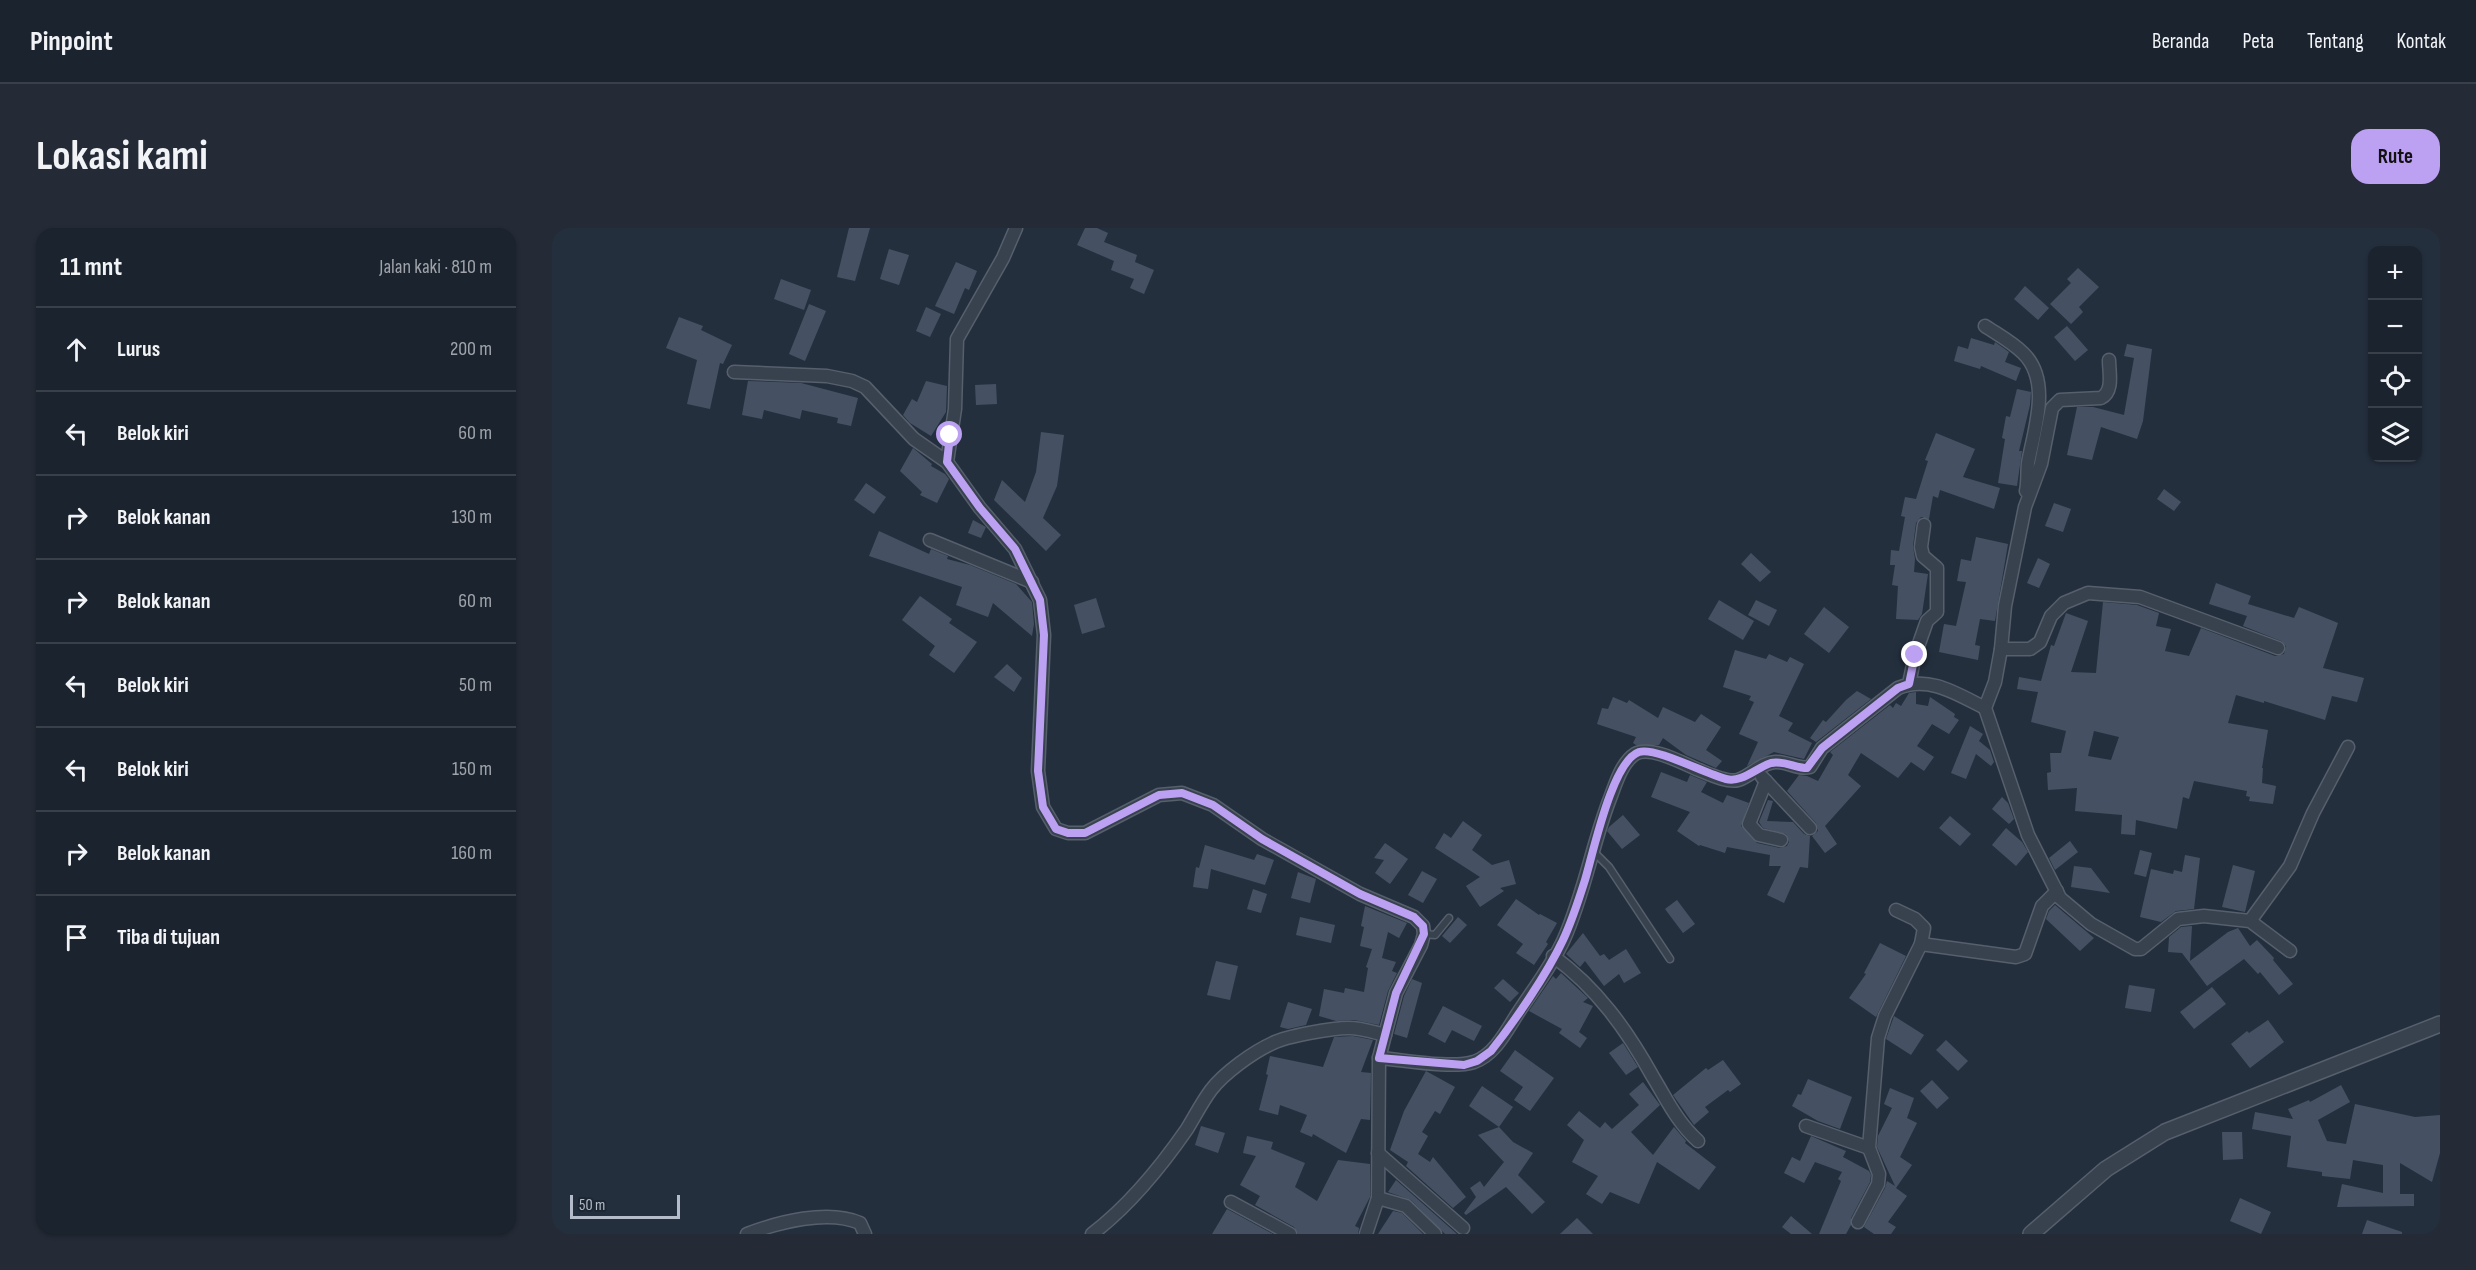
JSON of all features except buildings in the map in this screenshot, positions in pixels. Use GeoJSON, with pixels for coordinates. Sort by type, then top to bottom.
{"type":"FeatureCollection","features":[{"type":"Feature","properties":{"kind":"street"},"geometry":{"type":"LineString","coordinates":[[947,462],[955,409],[957,339],[998,267],[1016,228]]}},
{"type":"Feature","properties":{"kind":"street"},"geometry":{"type":"LineString","coordinates":[[1985,326],[2023,353],[2031,364],[2039,395],[2038,415],[2028,466],[2025,507],[2005,606],[2001,649],[1995,682],[1985,708],[2028,835],[2060,898],[2091,924],[2135,949],[2147,946],[2178,919],[2204,916],[2250,921],[2290,951]]}},
{"type":"Feature","properties":{"kind":"street"},"geometry":{"type":"LineString","coordinates":[[2025,507],[2040,464],[2052,408],[2060,400],[2101,398],[2105,395],[2109,388],[2109,360]]}},
{"type":"Feature","properties":{"kind":"street"},"geometry":{"type":"LineString","coordinates":[[734,372],[827,376],[852,381],[865,387],[914,440],[947,462],[980,508],[1015,549],[1040,600],[1044,635],[1038,771],[1043,807],[1056,829],[1068,833],[1085,833],[1159,795],[1182,793],[1213,805],[1262,839],[1360,894],[1414,917],[1423,926],[1424,934],[1396,993],[1379,1058],[1378,1198],[1366,1234]]}},
{"type":"Feature","properties":{"kind":"street"},"geometry":{"type":"LineString","coordinates":[[1909,684],[1915,655],[1927,621],[1937,612],[1939,602],[1937,568],[1923,556],[1921,547],[1924,525]]}},
{"type":"Feature","properties":{"kind":"street"},"geometry":{"type":"LineString","coordinates":[[930,540],[1032,582]]}},
{"type":"Feature","properties":{"kind":"street"},"geometry":{"type":"LineString","coordinates":[[2001,649],[2030,649],[2040,642],[2051,616],[2064,603],[2088,593],[2140,597],[2278,648]]}},
{"type":"Feature","properties":{"kind":"street"},"geometry":{"type":"LineString","coordinates":[[1379,1058],[1464,1065],[1477,1061],[1491,1051],[1563,940],[1616,781],[1629,759],[1638,752],[1646,751],[1671,758],[1727,780],[1738,780],[1774,762],[1804,768],[1810,767],[1822,748],[1898,688],[1909,684],[1920,682],[1946,689],[1985,708]]}},
{"type":"Feature","properties":{"kind":"street"},"geometry":{"type":"LineString","coordinates":[[2250,921],[2290,866],[2313,813],[2348,747]]}},
{"type":"Feature","properties":{"kind":"street"},"geometry":{"type":"LineString","coordinates":[[1755,770],[1810,828]]}},
{"type":"Feature","properties":{"kind":"street"},"geometry":{"type":"LineString","coordinates":[[1766,781],[1749,824],[1759,835],[1781,840]]}},
{"type":"Feature","properties":{"kind":"street"},"geometry":{"type":"LineString","coordinates":[[1921,944],[2016,957],[2025,954],[2042,906],[2057,891]]}},
{"type":"Feature","properties":{"kind":"street"},"geometry":{"type":"LineString","coordinates":[[1858,1222],[1878,1184],[1879,1174],[1869,1148],[1878,1038],[1885,1016],[1921,944],[1924,928],[1896,910]]}},
{"type":"Feature","properties":{"kind":"street"},"geometry":{"type":"LineString","coordinates":[[1553,956],[1584,980],[1596,993],[1621,1025],[1682,1126],[1698,1141]]}},
{"type":"Feature","properties":{"kind":"street"},"geometry":{"type":"LineString","coordinates":[[2031,1234],[2106,1169],[2165,1132],[2440,1024]]}},
{"type":"Feature","properties":{"kind":"street"},"geometry":{"type":"LineString","coordinates":[[1092,1234],[1110,1220],[1150,1178],[1187,1128],[1211,1089],[1226,1074],[1252,1056],[1278,1041],[1334,1029],[1362,1029],[1385,1035]]}},
{"type":"Feature","properties":{"kind":"street"},"geometry":{"type":"LineString","coordinates":[[1806,1126],[1869,1148]]}},
{"type":"Feature","properties":{"kind":"street"},"geometry":{"type":"LineString","coordinates":[[1378,1153],[1463,1228]]}},
{"type":"Feature","properties":{"kind":"street"},"geometry":{"type":"LineString","coordinates":[[1378,1198],[1406,1206],[1435,1234]]}},
{"type":"Feature","properties":{"kind":"street"},"geometry":{"type":"LineString","coordinates":[[1231,1202],[1290,1234]]}},
{"type":"Feature","properties":{"kind":"street"},"geometry":{"type":"LineString","coordinates":[[747,1234],[760,1229],[818,1217],[850,1219],[860,1223],[865,1234]]}},
{"type":"Feature","properties":{"kind":"lane"},"geometry":{"type":"LineString","coordinates":[[1592,850],[1608,867],[1671,959]]}},
{"type":"Feature","properties":{"kind":"lane"},"geometry":{"type":"LineString","coordinates":[[1424,934],[1435,935],[1449,918]]}},
{"type":"Feature","properties":{"kind":"route"},"geometry":{"type":"LineString","coordinates":[[950,435],[947,462],[980,508],[1015,549],[1027,569],[1040,600],[1044,635],[1038,771],[1043,807],[1056,829],[1068,833],[1085,833],[1159,795],[1182,793],[1213,805],[1262,839],[1360,894],[1414,917],[1423,926],[1424,934],[1421,945],[1396,993],[1379,1058],[1464,1065],[1477,1061],[1491,1051],[1563,940],[1585,879],[1596,834],[1616,781],[1629,759],[1638,752],[1646,751],[1671,758],[1727,780],[1738,780],[1774,762],[1804,768],[1810,767],[1822,748],[1898,688],[1909,684],[1915,655]]}}]}
